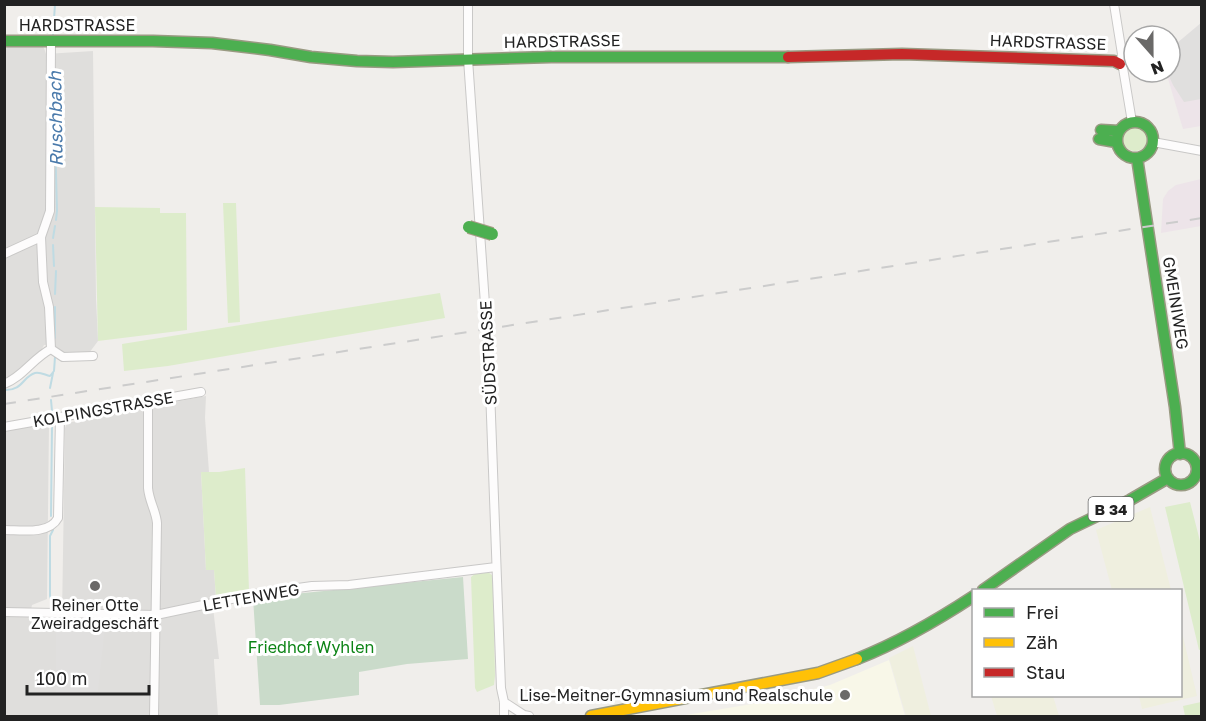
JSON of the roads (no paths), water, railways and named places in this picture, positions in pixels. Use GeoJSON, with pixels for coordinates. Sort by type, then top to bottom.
{"type":"FeatureCollection","features":[{"type":"Feature","properties":{"kind":"street","name":"SÜDSTRASSE"},"geometry":{"type":"LineString","coordinates":[[468,4],[468,59],[489,362],[504,717]]}},
{"type":"Feature","properties":{"kind":"street"},"geometry":{"type":"LineString","coordinates":[[1114,4],[1122,54],[1120,64],[1123,68],[1132,122]]}},
{"type":"Feature","properties":{"kind":"street","name":"HARDSTRASSE"},"geometry":{"type":"LineString","coordinates":[[4,41],[212,43],[311,57],[393,62],[551,57],[810,57],[902,54],[1114,61],[1120,64]]}},
{"type":"Feature","properties":{"kind":"street"},"geometry":{"type":"LineString","coordinates":[[51,42],[50,211],[41,237],[43,282],[49,307],[51,349]]}},
{"type":"Feature","properties":{"kind":"street"},"geometry":{"type":"LineString","coordinates":[[1132,122],[1146,126],[1150,130],[1153,142],[1148,153],[1137,158],[1125,156],[1121,152],[1118,136],[1124,125],[1132,122]]}},
{"type":"Feature","properties":{"kind":"street"},"geometry":{"type":"LineString","coordinates":[[1100,134],[1118,136]]}},
{"type":"Feature","properties":{"kind":"street"},"geometry":{"type":"LineString","coordinates":[[1153,142],[1202,151]]}},
{"type":"Feature","properties":{"kind":"street","name":"GMEINIWEG"},"geometry":{"type":"LineString","coordinates":[[1137,158],[1175,406],[1180,454]]}},
{"type":"Feature","properties":{"kind":"street"},"geometry":{"type":"LineString","coordinates":[[469,227],[492,234]]}},
{"type":"Feature","properties":{"kind":"street"},"geometry":{"type":"LineString","coordinates":[[4,254],[41,237]]}},
{"type":"Feature","properties":{"kind":"street"},"geometry":{"type":"LineString","coordinates":[[51,349],[63,357],[93,356]]}},
{"type":"Feature","properties":{"kind":"street"},"geometry":{"type":"LineString","coordinates":[[4,384],[16,379],[41,354],[51,349]]}},
{"type":"Feature","properties":{"kind":"street","name":"KOLPINGSTRASSE"},"geometry":{"type":"LineString","coordinates":[[4,427],[201,392]]}},
{"type":"Feature","properties":{"kind":"street"},"geometry":{"type":"LineString","coordinates":[[148,401],[148,488],[157,523],[154,717]]}},
{"type":"Feature","properties":{"kind":"street"},"geometry":{"type":"LineString","coordinates":[[4,530],[41,530],[57,523],[60,417]]}},
{"type":"Feature","properties":{"kind":"street"},"geometry":{"type":"LineString","coordinates":[[1180,454],[1189,456],[1199,468],[1192,481],[1184,485],[1175,484],[1168,478],[1165,470],[1172,456],[1180,454]]}},
{"type":"Feature","properties":{"kind":"street","name":"B 34"},"geometry":{"type":"LineString","coordinates":[[985,589],[1070,529],[1153,488],[1168,478]]}},
{"type":"Feature","properties":{"kind":"street","name":"LETTENWEG"},"geometry":{"type":"LineString","coordinates":[[4,612],[156,615],[255,594],[496,567]]}},
{"type":"Feature","properties":{"kind":"street"},"geometry":{"type":"LineString","coordinates":[[591,717],[818,673],[897,642],[972,597]]}},
{"type":"Feature","properties":{"kind":"street"},"geometry":{"type":"LineString","coordinates":[[504,702],[529,717]]}},
{"type":"Feature","properties":{"kind":"waterway","name":"Ruschbach"},"geometry":{"type":"LineString","coordinates":[[53,35],[55,4]]}},
{"type":"Feature","properties":{"kind":"waterway","name":"Ruschbach"},"geometry":{"type":"LineString","coordinates":[[54,100],[56,220]]}},
{"type":"Feature","properties":{"kind":"waterway"},"geometry":{"type":"LineString","coordinates":[[53,238],[55,226]]}},
{"type":"Feature","properties":{"kind":"waterway"},"geometry":{"type":"LineString","coordinates":[[53,245],[54,266]]}},
{"type":"Feature","properties":{"kind":"waterway"},"geometry":{"type":"LineString","coordinates":[[55,294],[56,271]]}},
{"type":"Feature","properties":{"kind":"waterway"},"geometry":{"type":"LineString","coordinates":[[55,307],[55,338]]}},
{"type":"Feature","properties":{"kind":"waterway"},"geometry":{"type":"LineString","coordinates":[[4,390],[19,386],[35,373],[50,376],[54,371],[55,357]]}},
{"type":"Feature","properties":{"kind":"waterway"},"geometry":{"type":"LineString","coordinates":[[50,388],[53,373]]}},
{"type":"Feature","properties":{"kind":"waterway"},"geometry":{"type":"LineString","coordinates":[[51,400],[52,411]]}},
{"type":"Feature","properties":{"kind":"waterway"},"geometry":{"type":"LineString","coordinates":[[51,516],[52,426]]}},
{"type":"Feature","properties":{"kind":"waterway"},"geometry":{"type":"LineString","coordinates":[[53,530],[50,536],[50,596],[53,605]]}},
{"type":"Feature","properties":{"kind":"waterway"},"geometry":{"type":"LineString","coordinates":[[55,626],[56,619]]}},
{"type":"Feature","properties":{"kind":"railway"},"geometry":{"type":"LineString","coordinates":[[4,404],[1202,218]]}},
{"type":"Feature","properties":{"kind":"place","name":"Reiner Otte Zweiradgeschäft"},"geometry":{"type":"Point","coordinates":[95,586]}},
{"type":"Feature","properties":{"kind":"place","name":"Lise-Meitner-Gymnasium und Realschule"},"geometry":{"type":"Point","coordinates":[845,695]}},
{"type":"Feature","properties":{"kind":"park label","name":"Friedhof Wyhlen"},"geometry":{"type":"Point","coordinates":[311,647]}}]}
